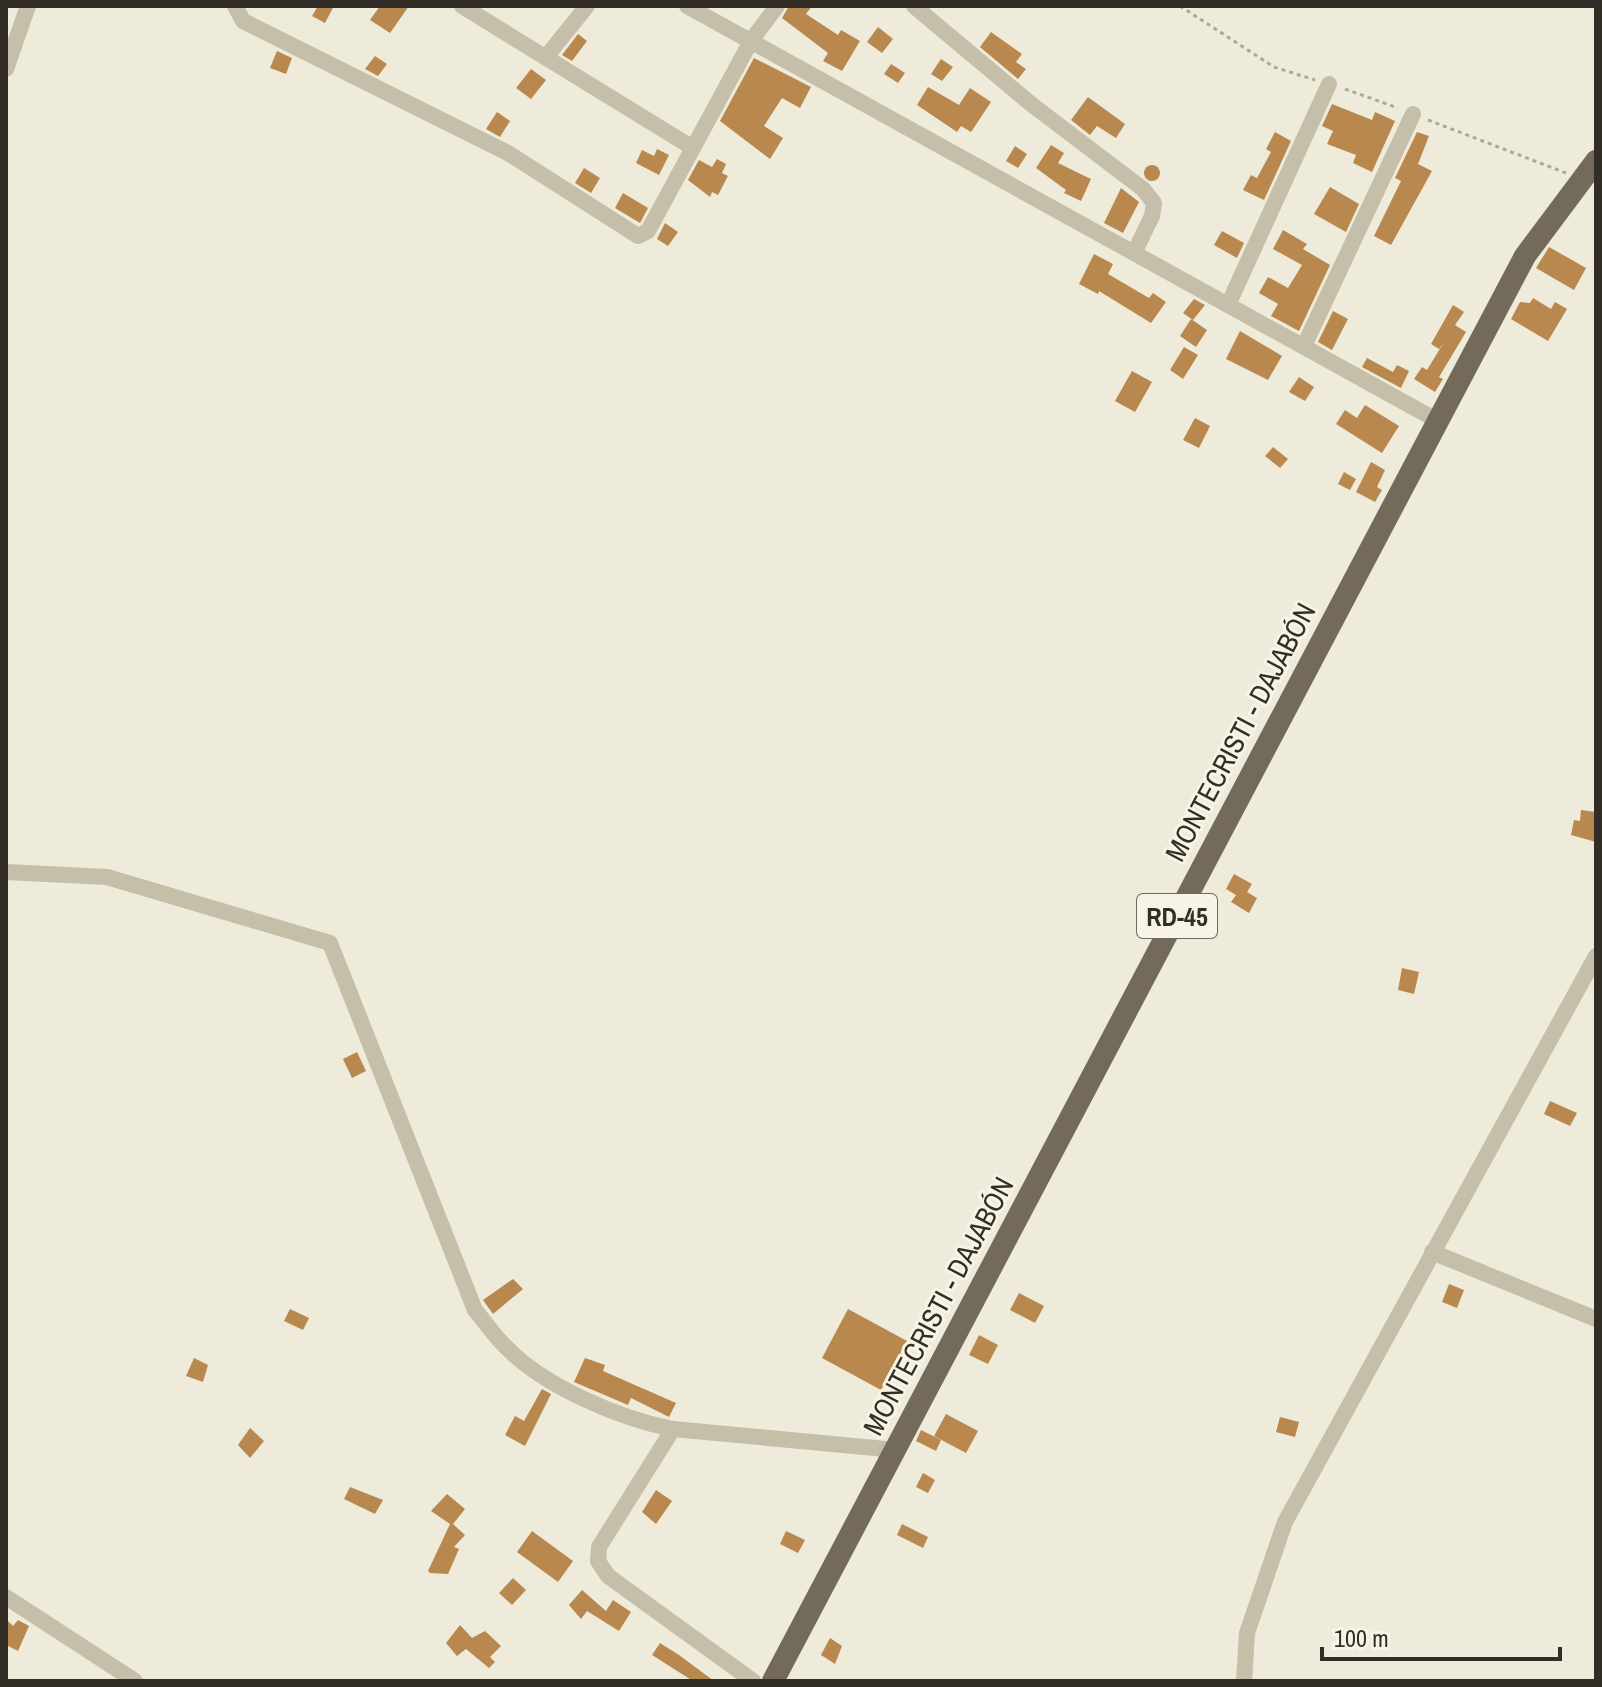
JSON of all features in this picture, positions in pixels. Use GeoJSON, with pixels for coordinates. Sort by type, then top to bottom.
{"type":"FeatureCollection","features":[{"type":"Feature","properties":{"kind":"main road","name":"MONTECRISTI - DAJABÓN"},"geometry":{"type":"LineString","coordinates":[[773,1681],[1525,256],[1596,161]]}},
{"type":"Feature","properties":{"kind":"street"},"geometry":{"type":"LineString","coordinates":[[6,69],[28,6]]}},
{"type":"Feature","properties":{"kind":"street"},"geometry":{"type":"LineString","coordinates":[[235,6],[243,21],[508,153],[638,236],[648,231],[751,41],[777,6]]}},
{"type":"Feature","properties":{"kind":"street"},"geometry":{"type":"LineString","coordinates":[[462,6],[693,148]]}},
{"type":"Feature","properties":{"kind":"street"},"geometry":{"type":"LineString","coordinates":[[546,57],[587,6]]}},
{"type":"Feature","properties":{"kind":"street"},"geometry":{"type":"LineString","coordinates":[[687,6],[1438,421]]}},
{"type":"Feature","properties":{"kind":"street"},"geometry":{"type":"LineString","coordinates":[[914,6],[1031,104],[1143,189],[1154,203],[1152,216],[1134,253]]}},
{"type":"Feature","properties":{"kind":"street"},"geometry":{"type":"LineString","coordinates":[[1228,305],[1329,84]]}},
{"type":"Feature","properties":{"kind":"street"},"geometry":{"type":"LineString","coordinates":[[1304,346],[1413,114]]}},
{"type":"Feature","properties":{"kind":"street"},"geometry":{"type":"LineString","coordinates":[[6,872],[107,877],[330,943],[475,1310],[507,1349],[540,1375],[640,1422],[673,1429],[896,1450]]}},
{"type":"Feature","properties":{"kind":"street"},"geometry":{"type":"LineString","coordinates":[[1244,1681],[1247,1633],[1285,1522],[1596,956]]}},
{"type":"Feature","properties":{"kind":"street"},"geometry":{"type":"LineString","coordinates":[[1432,1252],[1596,1319]]}},
{"type":"Feature","properties":{"kind":"street"},"geometry":{"type":"LineString","coordinates":[[673,1429],[599,1547],[598,1561],[608,1576],[753,1681]]}},
{"type":"Feature","properties":{"kind":"street"},"geometry":{"type":"LineString","coordinates":[[6,1597],[135,1681]]}},
{"type":"Feature","properties":{"kind":"path"},"geometry":{"type":"LineString","coordinates":[[1180,6],[1274,67],[1413,114],[1581,179]]}},
{"type":"Feature","properties":{"kind":"building"},"geometry":{"type":"Polygon","coordinates":[[[318,6],[334,6],[325,23],[312,16],[318,6]]]}},
{"type":"Feature","properties":{"kind":"building"},"geometry":{"type":"Polygon","coordinates":[[[380,6],[409,6],[390,33],[370,20],[380,6]]]}},
{"type":"Feature","properties":{"kind":"building"},"geometry":{"type":"Polygon","coordinates":[[[789,6],[812,6],[806,14],[838,35],[841,30],[860,41],[842,71],[823,61],[828,53],[782,18],[789,6]]]}},
{"type":"Feature","properties":{"kind":"building"},"geometry":{"type":"Polygon","coordinates":[[[878,27],[893,39],[882,53],[867,42],[878,27]]]}},
{"type":"Feature","properties":{"kind":"building"},"geometry":{"type":"Polygon","coordinates":[[[991,32],[1022,54],[1016,62],[1026,69],[1018,79],[980,47],[991,32]]]}},
{"type":"Feature","properties":{"kind":"building"},"geometry":{"type":"Polygon","coordinates":[[[578,34],[587,41],[572,61],[562,55],[578,34]]]}},
{"type":"Feature","properties":{"kind":"building"},"geometry":{"type":"Polygon","coordinates":[[[277,51],[292,58],[286,74],[270,68],[277,51]]]}},
{"type":"Feature","properties":{"kind":"building"},"geometry":{"type":"Polygon","coordinates":[[[375,56],[387,64],[378,76],[365,69],[375,56]]]}},
{"type":"Feature","properties":{"kind":"building"},"geometry":{"type":"Polygon","coordinates":[[[754,58],[811,87],[800,108],[782,98],[764,126],[783,138],[770,159],[720,121],[754,58]]]}},
{"type":"Feature","properties":{"kind":"building"},"geometry":{"type":"Polygon","coordinates":[[[941,59],[953,67],[942,81],[931,74],[941,59]]]}},
{"type":"Feature","properties":{"kind":"building"},"geometry":{"type":"Polygon","coordinates":[[[891,64],[905,73],[898,83],[884,74],[891,64]]]}},
{"type":"Feature","properties":{"kind":"building"},"geometry":{"type":"Polygon","coordinates":[[[531,69],[546,80],[531,99],[516,88],[531,69]]]}},
{"type":"Feature","properties":{"kind":"building"},"geometry":{"type":"Polygon","coordinates":[[[928,87],[959,105],[970,88],[991,102],[971,132],[961,126],[957,132],[917,105],[928,87]]]}},
{"type":"Feature","properties":{"kind":"building"},"geometry":{"type":"Polygon","coordinates":[[[1088,97],[1125,124],[1116,138],[1097,126],[1090,135],[1071,120],[1088,97]]]}},
{"type":"Feature","properties":{"kind":"building"},"geometry":{"type":"Polygon","coordinates":[[[1332,104],[1372,120],[1375,112],[1395,121],[1372,172],[1353,163],[1356,155],[1327,144],[1333,131],[1322,126],[1332,104]]]}},
{"type":"Feature","properties":{"kind":"building"},"geometry":{"type":"Polygon","coordinates":[[[497,112],[510,121],[500,137],[486,129],[497,112]]]}},
{"type":"Feature","properties":{"kind":"building"},"geometry":{"type":"Polygon","coordinates":[[[1275,132],[1291,141],[1264,200],[1243,190],[1251,175],[1257,178],[1271,152],[1266,149],[1275,132]]]}},
{"type":"Feature","properties":{"kind":"building"},"geometry":{"type":"Polygon","coordinates":[[[1417,132],[1429,136],[1418,164],[1432,171],[1391,245],[1374,236],[1401,181],[1395,178],[1417,132]]]}},
{"type":"Feature","properties":{"kind":"building"},"geometry":{"type":"Polygon","coordinates":[[[1051,145],[1064,153],[1058,163],[1091,179],[1081,201],[1064,193],[1066,190],[1036,168],[1051,145]]]}},
{"type":"Feature","properties":{"kind":"building"},"geometry":{"type":"Polygon","coordinates":[[[1015,146],[1027,154],[1018,168],[1006,161],[1015,146]]]}},
{"type":"Feature","properties":{"kind":"building"},"geometry":{"type":"Polygon","coordinates":[[[657,149],[669,155],[659,175],[636,163],[642,150],[654,156],[657,149]]]}},
{"type":"Feature","properties":{"kind":"building"},"geometry":{"type":"Polygon","coordinates":[[[717,159],[726,164],[722,173],[728,176],[718,195],[712,192],[710,197],[688,180],[699,160],[712,167],[717,159]]]}},
{"type":"Feature","properties":{"kind":"building"},"geometry":{"type":"Polygon","coordinates":[[[1152,165],[1160,173],[1152,181],[1144,173],[1152,165]]]}},
{"type":"Feature","properties":{"kind":"building"},"geometry":{"type":"Polygon","coordinates":[[[584,168],[600,178],[591,193],[575,183],[584,168]]]}},
{"type":"Feature","properties":{"kind":"building"},"geometry":{"type":"Polygon","coordinates":[[[1330,187],[1359,204],[1346,232],[1314,214],[1330,187]]]}},
{"type":"Feature","properties":{"kind":"building"},"geometry":{"type":"Polygon","coordinates":[[[1121,188],[1139,202],[1123,233],[1104,223],[1121,188]]]}},
{"type":"Feature","properties":{"kind":"building"},"geometry":{"type":"Polygon","coordinates":[[[623,193],[648,208],[640,223],[615,208],[623,193]]]}},
{"type":"Feature","properties":{"kind":"building"},"geometry":{"type":"Polygon","coordinates":[[[665,223],[678,232],[668,246],[657,239],[665,223]]]}},
{"type":"Feature","properties":{"kind":"building"},"geometry":{"type":"Polygon","coordinates":[[[1283,230],[1307,244],[1303,249],[1330,265],[1299,331],[1271,316],[1278,304],[1259,293],[1268,277],[1288,288],[1302,265],[1273,249],[1283,230]]]}},
{"type":"Feature","properties":{"kind":"building"},"geometry":{"type":"Polygon","coordinates":[[[1222,231],[1244,243],[1237,258],[1214,245],[1222,231]]]}},
{"type":"Feature","properties":{"kind":"building"},"geometry":{"type":"Polygon","coordinates":[[[1549,247],[1586,268],[1574,290],[1536,268],[1549,247]]]}},
{"type":"Feature","properties":{"kind":"building"},"geometry":{"type":"Polygon","coordinates":[[[1094,254],[1113,264],[1108,274],[1149,298],[1153,293],[1166,302],[1151,323],[1099,291],[1098,294],[1079,284],[1094,254]]]}},
{"type":"Feature","properties":{"kind":"building"},"geometry":{"type":"Polygon","coordinates":[[[1533,298],[1551,309],[1555,302],[1567,309],[1548,341],[1511,319],[1520,302],[1530,303],[1533,298]]]}},
{"type":"Feature","properties":{"kind":"building"},"geometry":{"type":"Polygon","coordinates":[[[1194,299],[1205,305],[1193,320],[1183,313],[1194,299]]]}},
{"type":"Feature","properties":{"kind":"building"},"geometry":{"type":"Polygon","coordinates":[[[1453,305],[1464,312],[1455,325],[1466,332],[1439,377],[1443,379],[1435,392],[1414,379],[1422,367],[1427,370],[1444,342],[1439,349],[1431,344],[1453,305]]]}},
{"type":"Feature","properties":{"kind":"building"},"geometry":{"type":"Polygon","coordinates":[[[1333,311],[1348,319],[1332,350],[1318,342],[1333,311]]]}},
{"type":"Feature","properties":{"kind":"building"},"geometry":{"type":"Polygon","coordinates":[[[1191,319],[1207,330],[1196,347],[1180,336],[1191,319]]]}},
{"type":"Feature","properties":{"kind":"building"},"geometry":{"type":"Polygon","coordinates":[[[1240,331],[1282,356],[1268,380],[1226,359],[1240,331]]]}},
{"type":"Feature","properties":{"kind":"building"},"geometry":{"type":"Polygon","coordinates":[[[1184,347],[1198,355],[1183,379],[1170,370],[1184,347]]]}},
{"type":"Feature","properties":{"kind":"building"},"geometry":{"type":"Polygon","coordinates":[[[1367,358],[1393,372],[1397,365],[1409,371],[1401,388],[1362,367],[1367,358]]]}},
{"type":"Feature","properties":{"kind":"building"},"geometry":{"type":"Polygon","coordinates":[[[1132,371],[1152,382],[1135,412],[1115,401],[1132,371]]]}},
{"type":"Feature","properties":{"kind":"building"},"geometry":{"type":"Polygon","coordinates":[[[1299,377],[1314,387],[1305,401],[1289,392],[1299,377]]]}},
{"type":"Feature","properties":{"kind":"building"},"geometry":{"type":"Polygon","coordinates":[[[1365,405],[1399,426],[1382,453],[1336,424],[1345,410],[1357,418],[1365,405]]]}},
{"type":"Feature","properties":{"kind":"building"},"geometry":{"type":"Polygon","coordinates":[[[1195,418],[1210,426],[1199,448],[1183,440],[1195,418]]]}},
{"type":"Feature","properties":{"kind":"building"},"geometry":{"type":"Polygon","coordinates":[[[1273,447],[1288,459],[1280,468],[1265,456],[1273,447]]]}},
{"type":"Feature","properties":{"kind":"building"},"geometry":{"type":"Polygon","coordinates":[[[1371,462],[1385,470],[1377,487],[1382,490],[1375,502],[1356,492],[1371,462]]]}},
{"type":"Feature","properties":{"kind":"building"},"geometry":{"type":"Polygon","coordinates":[[[1344,472],[1356,479],[1350,490],[1338,484],[1344,472]]]}},
{"type":"Feature","properties":{"kind":"building"},"geometry":{"type":"Polygon","coordinates":[[[1581,810],[1596,812],[1596,842],[1571,835],[1574,820],[1580,821],[1581,810]]]}},
{"type":"Feature","properties":{"kind":"building"},"geometry":{"type":"Polygon","coordinates":[[[1234,874],[1252,884],[1247,892],[1257,898],[1249,913],[1231,902],[1236,895],[1226,889],[1234,874]]]}},
{"type":"Feature","properties":{"kind":"building"},"geometry":{"type":"Polygon","coordinates":[[[1402,968],[1419,972],[1414,994],[1398,990],[1402,968]]]}},
{"type":"Feature","properties":{"kind":"building"},"geometry":{"type":"Polygon","coordinates":[[[357,1052],[366,1071],[352,1078],[343,1059],[357,1052]]]}},
{"type":"Feature","properties":{"kind":"building"},"geometry":{"type":"Polygon","coordinates":[[[1550,1101],[1577,1113],[1570,1126],[1544,1114],[1550,1101]]]}},
{"type":"Feature","properties":{"kind":"building"},"geometry":{"type":"Polygon","coordinates":[[[513,1279],[523,1289],[493,1314],[483,1300],[513,1279]]]}},
{"type":"Feature","properties":{"kind":"building"},"geometry":{"type":"Polygon","coordinates":[[[1449,1284],[1464,1290],[1457,1308],[1442,1302],[1449,1284]]]}},
{"type":"Feature","properties":{"kind":"building"},"geometry":{"type":"Polygon","coordinates":[[[1019,1293],[1044,1306],[1035,1323],[1010,1310],[1019,1293]]]}},
{"type":"Feature","properties":{"kind":"building"},"geometry":{"type":"Polygon","coordinates":[[[290,1309],[309,1318],[303,1330],[284,1321],[290,1309]]]}},
{"type":"Feature","properties":{"kind":"building"},"geometry":{"type":"Polygon","coordinates":[[[848,1309],[907,1341],[881,1390],[822,1358],[848,1309]]]}},
{"type":"Feature","properties":{"kind":"building"},"geometry":{"type":"Polygon","coordinates":[[[979,1335],[998,1345],[988,1364],[969,1355],[979,1335]]]}},
{"type":"Feature","properties":{"kind":"building"},"geometry":{"type":"Polygon","coordinates":[[[194,1358],[208,1365],[203,1382],[186,1376],[194,1358]]]}},
{"type":"Feature","properties":{"kind":"building"},"geometry":{"type":"Polygon","coordinates":[[[585,1358],[605,1365],[603,1371],[676,1403],[669,1417],[631,1398],[628,1405],[574,1382],[585,1358]]]}},
{"type":"Feature","properties":{"kind":"building"},"geometry":{"type":"Polygon","coordinates":[[[542,1389],[551,1394],[525,1446],[505,1435],[515,1416],[524,1421],[542,1389]]]}},
{"type":"Feature","properties":{"kind":"building"},"geometry":{"type":"Polygon","coordinates":[[[946,1414],[978,1431],[966,1453],[934,1436],[946,1414]]]}},
{"type":"Feature","properties":{"kind":"building"},"geometry":{"type":"Polygon","coordinates":[[[1280,1417],[1299,1422],[1295,1437],[1276,1432],[1280,1417]]]}},
{"type":"Feature","properties":{"kind":"building"},"geometry":{"type":"Polygon","coordinates":[[[250,1428],[264,1441],[250,1458],[238,1445],[250,1428]]]}},
{"type":"Feature","properties":{"kind":"building"},"geometry":{"type":"Polygon","coordinates":[[[921,1430],[941,1440],[936,1451],[916,1441],[921,1430]]]}},
{"type":"Feature","properties":{"kind":"building"},"geometry":{"type":"Polygon","coordinates":[[[923,1473],[935,1480],[928,1493],[916,1487],[923,1473]]]}},
{"type":"Feature","properties":{"kind":"building"},"geometry":{"type":"Polygon","coordinates":[[[350,1487],[383,1500],[375,1514],[344,1499],[350,1487]]]}},
{"type":"Feature","properties":{"kind":"building"},"geometry":{"type":"Polygon","coordinates":[[[656,1490],[672,1501],[656,1524],[642,1512],[656,1490]]]}},
{"type":"Feature","properties":{"kind":"building"},"geometry":{"type":"Polygon","coordinates":[[[447,1494],[465,1509],[453,1524],[465,1535],[454,1547],[459,1549],[448,1574],[430,1573],[428,1571],[450,1524],[431,1511],[447,1494]]]}},
{"type":"Feature","properties":{"kind":"building"},"geometry":{"type":"Polygon","coordinates":[[[902,1524],[928,1537],[923,1548],[897,1535],[902,1524]]]}},
{"type":"Feature","properties":{"kind":"building"},"geometry":{"type":"Polygon","coordinates":[[[532,1531],[573,1561],[558,1582],[517,1552],[532,1531]]]}},
{"type":"Feature","properties":{"kind":"building"},"geometry":{"type":"Polygon","coordinates":[[[786,1531],[805,1540],[798,1553],[780,1544],[786,1531]]]}},
{"type":"Feature","properties":{"kind":"building"},"geometry":{"type":"Polygon","coordinates":[[[513,1578],[526,1590],[512,1605],[499,1593],[513,1578]]]}},
{"type":"Feature","properties":{"kind":"building"},"geometry":{"type":"Polygon","coordinates":[[[582,1590],[606,1611],[613,1600],[631,1612],[619,1631],[587,1611],[581,1619],[569,1605],[582,1590]]]}},
{"type":"Feature","properties":{"kind":"building"},"geometry":{"type":"Polygon","coordinates":[[[6,1619],[13,1626],[18,1620],[29,1626],[18,1651],[6,1645],[6,1619]]]}},
{"type":"Feature","properties":{"kind":"building"},"geometry":{"type":"Polygon","coordinates":[[[460,1625],[472,1638],[485,1631],[501,1646],[490,1657],[495,1662],[489,1668],[466,1649],[457,1656],[446,1643],[460,1625]]]}},
{"type":"Feature","properties":{"kind":"building"},"geometry":{"type":"Polygon","coordinates":[[[830,1638],[842,1646],[835,1664],[821,1655],[830,1638]]]}},
{"type":"Feature","properties":{"kind":"building"},"geometry":{"type":"Polygon","coordinates":[[[660,1643],[714,1681],[693,1681],[652,1655],[660,1643]]]}}]}
